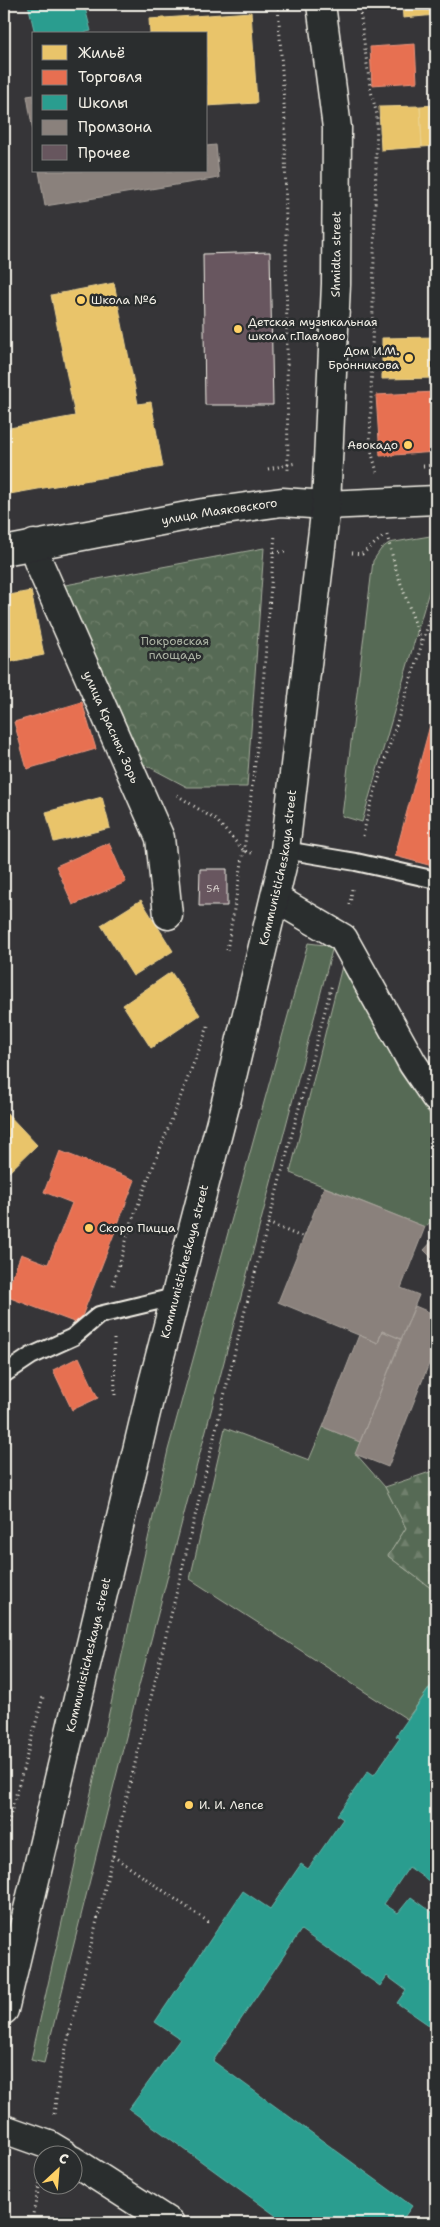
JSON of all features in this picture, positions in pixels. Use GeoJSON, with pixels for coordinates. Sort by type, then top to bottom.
{"type":"FeatureCollection","features":[{"type":"Feature","properties":{"kind":"main road","name":"Shmidta street"},"geometry":{"type":"LineString","coordinates":[[321,4],[325,21],[337,128],[336,284],[326,505]]}},
{"type":"Feature","properties":{"kind":"main road","name":"улица Маяковского"},"geometry":{"type":"LineString","coordinates":[[4,551],[203,514],[282,502],[326,505],[436,500]]}},
{"type":"Feature","properties":{"kind":"main road","name":"Kommunisticheskaya street"},"geometry":{"type":"LineString","coordinates":[[4,2010],[174,1297],[226,1102],[275,898],[285,850],[326,505]]}},
{"type":"Feature","properties":{"kind":"main road","name":"улица Красных Зорь"},"geometry":{"type":"LineString","coordinates":[[34,544],[38,561],[160,838],[168,915]]}},
{"type":"Feature","properties":{"kind":"main road"},"geometry":{"type":"LineString","coordinates":[[275,898],[344,938],[413,1064],[436,1098]]}},
{"type":"Feature","properties":{"kind":"main road"},"geometry":{"type":"LineString","coordinates":[[4,2129],[41,2144]]}},
{"type":"Feature","properties":{"kind":"main road"},"geometry":{"type":"LineString","coordinates":[[82,2167],[165,2222]]}},
{"type":"Feature","properties":{"kind":"lane"},"geometry":{"type":"LineString","coordinates":[[285,850],[356,862],[436,880]]}},
{"type":"Feature","properties":{"kind":"lane"},"geometry":{"type":"LineString","coordinates":[[4,1374],[31,1356],[73,1337],[99,1314],[174,1297]]}},
{"type":"Feature","properties":{"kind":"path"},"geometry":{"type":"LineString","coordinates":[[225,956],[246,841],[260,723],[275,528],[289,465],[286,381],[285,120],[278,4]]}},
{"type":"Feature","properties":{"kind":"path"},"geometry":{"type":"LineString","coordinates":[[359,4],[370,87],[377,116],[370,447],[377,470],[378,504],[396,570],[422,644]]}},
{"type":"Feature","properties":{"kind":"path"},"geometry":{"type":"LineString","coordinates":[[56,2144],[60,2077],[225,1390],[344,938],[356,862],[368,813],[436,600]]}},
{"type":"Feature","properties":{"kind":"path"},"geometry":{"type":"LineString","coordinates":[[115,1396],[112,1281],[133,1218],[212,1017]]}},
{"type":"Feature","properties":{"kind":"path"},"geometry":{"type":"LineString","coordinates":[[268,1223],[304,1238]]}},
{"type":"Feature","properties":{"kind":"path"},"geometry":{"type":"LineString","coordinates":[[4,1838],[44,1694]]}},
{"type":"Feature","properties":{"kind":"path"},"geometry":{"type":"LineString","coordinates":[[113,1856],[210,1922]]}},
{"type":"Feature","properties":{"kind":"path"},"geometry":{"type":"LineString","coordinates":[[31,2223],[37,2194]]}},
{"type":"Feature","properties":{"kind":"green space"},"geometry":{"type":"Polygon","coordinates":[[[436,535],[436,567],[362,822],[342,816],[373,561],[381,549],[389,543],[436,535]]]}},
{"type":"Feature","properties":{"kind":"green space","name":"Покровская площадь"},"geometry":{"type":"Polygon","coordinates":[[[264,548],[247,787],[187,787],[136,760],[60,586],[264,548]]]}},
{"type":"Feature","properties":{"kind":"green space"},"geometry":{"type":"Polygon","coordinates":[[[308,943],[333,946],[135,1701],[44,2063],[31,2060],[168,1450],[308,943]]]}},
{"type":"Feature","properties":{"kind":"green space"},"geometry":{"type":"Polygon","coordinates":[[[344,958],[399,1071],[436,1123],[436,1217],[425,1227],[290,1173],[344,958]]]}},
{"type":"Feature","properties":{"kind":"green space"},"geometry":{"type":"Polygon","coordinates":[[[323,1427],[360,1442],[356,1454],[385,1487],[406,1528],[388,1556],[436,1592],[436,1679],[407,1719],[190,1579],[225,1428],[309,1460],[323,1427]]]}},
{"type":"Feature","properties":{"kind":"green space"},"geometry":{"type":"Polygon","coordinates":[[[436,1470],[436,1592],[388,1556],[406,1528],[385,1487],[436,1470]]]}},
{"type":"Feature","properties":{"kind":"building: Жильё"},"geometry":{"type":"Polygon","coordinates":[[[402,4],[436,4],[436,15],[403,18],[402,4]]]}},
{"type":"Feature","properties":{"kind":"building: Жильё"},"geometry":{"type":"Polygon","coordinates":[[[251,12],[257,103],[208,106],[208,32],[150,32],[149,19],[251,12]]]}},
{"type":"Feature","properties":{"kind":"building: Жильё"},"geometry":{"type":"Polygon","coordinates":[[[436,105],[436,146],[422,147],[420,106],[436,105]]]}},
{"type":"Feature","properties":{"kind":"building: Жильё"},"geometry":{"type":"Polygon","coordinates":[[[420,106],[422,147],[381,150],[379,107],[420,106]]]}},
{"type":"Feature","properties":{"kind":"building: Жильё"},"geometry":{"type":"Polygon","coordinates":[[[114,283],[138,404],[151,402],[163,467],[4,495],[4,429],[75,416],[51,295],[114,283]]]}},
{"type":"Feature","properties":{"kind":"building: Жильё","name":"Дом И.М. Бронникова"},"geometry":{"type":"Polygon","coordinates":[[[436,337],[436,378],[382,379],[382,338],[436,337]]]}},
{"type":"Feature","properties":{"kind":"building: Жильё"},"geometry":{"type":"Polygon","coordinates":[[[31,591],[44,655],[4,663],[4,596],[31,591]]]}},
{"type":"Feature","properties":{"kind":"building: Жильё"},"geometry":{"type":"Polygon","coordinates":[[[102,797],[110,828],[54,842],[46,812],[102,797]]]}},
{"type":"Feature","properties":{"kind":"building: Жильё"},"geometry":{"type":"Polygon","coordinates":[[[141,900],[173,951],[133,976],[101,925],[141,900]]]}},
{"type":"Feature","properties":{"kind":"building: Жильё"},"geometry":{"type":"Polygon","coordinates":[[[171,972],[200,1015],[151,1048],[123,1005],[171,972]]]}},
{"type":"Feature","properties":{"kind":"building: Жильё"},"geometry":{"type":"Polygon","coordinates":[[[4,1066],[10,1091],[4,1093],[4,1066]]]}},
{"type":"Feature","properties":{"kind":"building: Жильё"},"geometry":{"type":"Polygon","coordinates":[[[4,1110],[37,1145],[9,1172],[4,1166],[4,1110]]]}},
{"type":"Feature","properties":{"kind":"building: Торговля"},"geometry":{"type":"Polygon","coordinates":[[[415,44],[417,82],[372,85],[370,47],[415,44]]]}},
{"type":"Feature","properties":{"kind":"building: Торговля"},"geometry":{"type":"Polygon","coordinates":[[[435,392],[436,452],[380,456],[376,395],[435,392]]]}},
{"type":"Feature","properties":{"kind":"building: Торговля"},"geometry":{"type":"Polygon","coordinates":[[[82,702],[96,749],[27,769],[14,722],[82,702]]]}},
{"type":"Feature","properties":{"kind":"building: Торговля"},"geometry":{"type":"Polygon","coordinates":[[[436,703],[436,867],[395,856],[436,703]]]}},
{"type":"Feature","properties":{"kind":"building: Торговля"},"geometry":{"type":"Polygon","coordinates":[[[109,843],[126,882],[73,905],[56,866],[109,843]]]}},
{"type":"Feature","properties":{"kind":"building: Торговля","name":"Скоро Пицца"},"geometry":{"type":"Polygon","coordinates":[[[60,1151],[135,1180],[79,1324],[5,1296],[21,1254],[48,1264],[72,1203],[44,1192],[60,1151]]]}},
{"type":"Feature","properties":{"kind":"building: Торговля"},"geometry":{"type":"Polygon","coordinates":[[[79,1357],[98,1398],[72,1410],[53,1370],[79,1357]]]}},
{"type":"Feature","properties":{"kind":"building: Школы"},"geometry":{"type":"Polygon","coordinates":[[[28,4],[84,4],[91,31],[35,32],[28,4]]]}},
{"type":"Feature","properties":{"kind":"building: Школы"},"geometry":{"type":"Polygon","coordinates":[[[435,1680],[436,1886],[409,1867],[384,1904],[398,1913],[411,1897],[436,1915],[436,2030],[397,2003],[406,1990],[387,1976],[380,1986],[301,1930],[213,2061],[412,2206],[400,2223],[286,2223],[129,2109],[180,2039],[155,2022],[243,1891],[270,1909],[301,1864],[308,1869],[343,1819],[337,1815],[368,1771],[374,1775],[400,1738],[396,1736],[435,1680]]]}},
{"type":"Feature","properties":{"kind":"building: Промзона"},"geometry":{"type":"Polygon","coordinates":[[[32,95],[32,125],[27,96],[32,95]]]}},
{"type":"Feature","properties":{"kind":"building: Промзона"},"geometry":{"type":"Polygon","coordinates":[[[216,145],[219,178],[45,206],[39,172],[208,172],[208,146],[216,145]]]}},
{"type":"Feature","properties":{"kind":"building: Промзона"},"geometry":{"type":"Polygon","coordinates":[[[324,1187],[425,1227],[401,1288],[419,1295],[401,1339],[382,1331],[378,1343],[278,1302],[324,1187]]]}},
{"type":"Feature","properties":{"kind":"building: Промзона"},"geometry":{"type":"Polygon","coordinates":[[[436,1237],[436,1262],[424,1250],[436,1237]]]}},
{"type":"Feature","properties":{"kind":"building: Промзона"},"geometry":{"type":"Polygon","coordinates":[[[415,1306],[436,1315],[436,1346],[388,1467],[355,1454],[415,1306]]]}},
{"type":"Feature","properties":{"kind":"building: Промзона"},"geometry":{"type":"Polygon","coordinates":[[[382,1331],[401,1339],[360,1442],[323,1427],[359,1335],[378,1343],[382,1331]]]}},
{"type":"Feature","properties":{"kind":"building: Прочее","name":"Детская музыкальная школа г.Павлово"},"geometry":{"type":"Polygon","coordinates":[[[270,252],[273,405],[205,405],[203,254],[270,252]]]}},
{"type":"Feature","properties":{"kind":"building: Прочее"},"geometry":{"type":"Polygon","coordinates":[[[200,869],[227,869],[227,906],[199,906],[200,869]]]}},
{"type":"Feature","properties":{"kind":"place","name":"Школа №6"},"geometry":{"type":"Point","coordinates":[81,300]}},
{"type":"Feature","properties":{"kind":"place","name":"Детская музыкальная школа г.Павлово"},"geometry":{"type":"Point","coordinates":[238,329]}},
{"type":"Feature","properties":{"kind":"place","name":"Дом И.М. Бронникова"},"geometry":{"type":"Point","coordinates":[409,358]}},
{"type":"Feature","properties":{"kind":"place","name":"Авокадо"},"geometry":{"type":"Point","coordinates":[408,445]}},
{"type":"Feature","properties":{"kind":"place","name":"Скоро Пицца"},"geometry":{"type":"Point","coordinates":[89,1228]}},
{"type":"Feature","properties":{"kind":"place","name":"И. И. Лепсе"},"geometry":{"type":"Point","coordinates":[189,1805]}}]}
